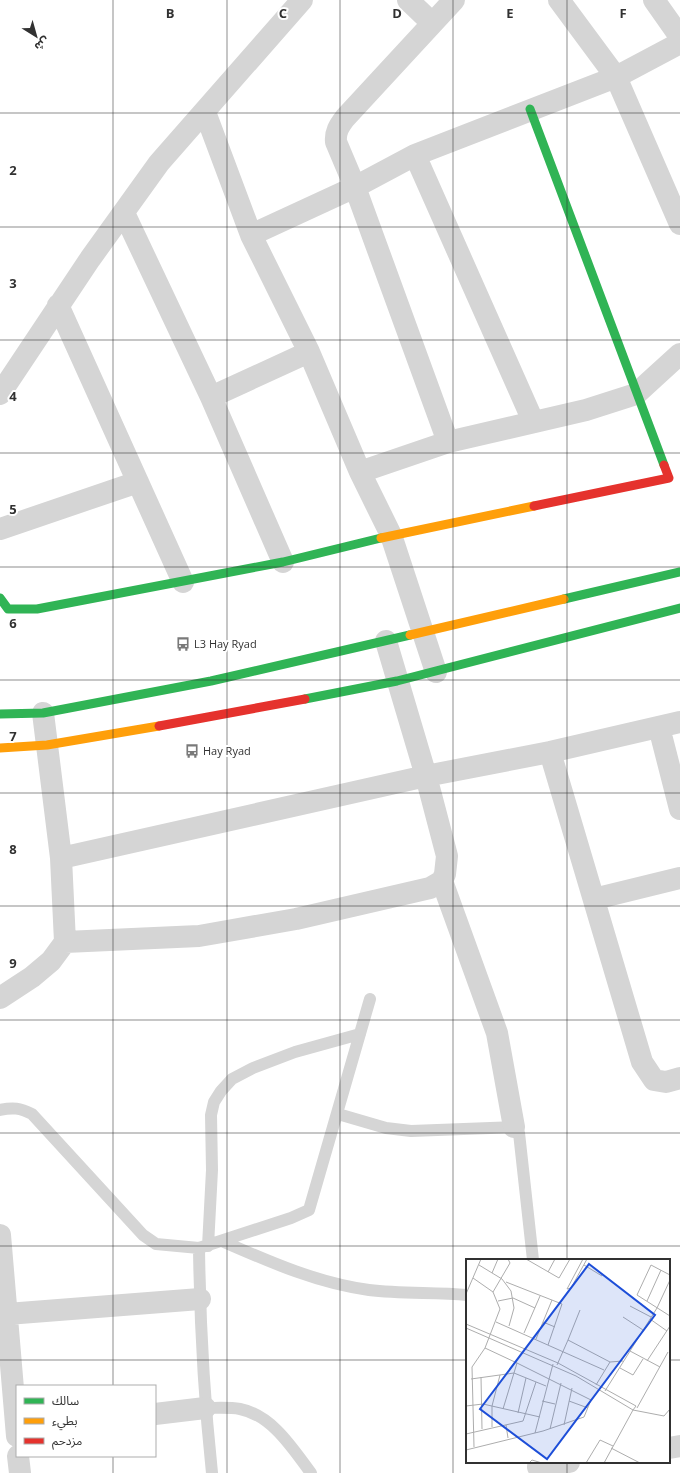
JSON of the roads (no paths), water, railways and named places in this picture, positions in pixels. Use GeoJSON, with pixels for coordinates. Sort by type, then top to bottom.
{"type":"FeatureCollection","features":[{"type":"Feature","properties":{"kind":"main road"},"geometry":{"type":"LineString","coordinates":[[1,602],[8,609],[37,609],[183,582],[283,562],[391,535],[674,477],[636,394],[530,109]]}},
{"type":"Feature","properties":{"kind":"main road"},"geometry":{"type":"LineString","coordinates":[[0,714],[43,713],[211,681],[680,572]]}},
{"type":"Feature","properties":{"kind":"main road"},"geometry":{"type":"LineString","coordinates":[[0,748],[47,745],[222,715],[397,681],[680,608]]}},
{"type":"Feature","properties":{"kind":"street"},"geometry":{"type":"LineString","coordinates":[[0,394],[58,305],[160,163],[302,0]]}},
{"type":"Feature","properties":{"kind":"street"},"geometry":{"type":"LineString","coordinates":[[408,0],[432,23]]}},
{"type":"Feature","properties":{"kind":"street"},"geometry":{"type":"LineString","coordinates":[[448,442],[336,142],[336,137],[340,125],[454,0]]}},
{"type":"Feature","properties":{"kind":"street"},"geometry":{"type":"LineString","coordinates":[[559,0],[616,77],[680,224]]}},
{"type":"Feature","properties":{"kind":"street"},"geometry":{"type":"LineString","coordinates":[[654,0],[680,37]]}},
{"type":"Feature","properties":{"kind":"street"},"geometry":{"type":"LineString","coordinates":[[251,234],[354,187],[415,155],[530,109],[616,77],[680,43]]}},
{"type":"Feature","properties":{"kind":"street"},"geometry":{"type":"LineString","coordinates":[[205,112],[251,234],[309,352],[360,472],[391,535],[436,672]]}},
{"type":"Feature","properties":{"kind":"street"},"geometry":{"type":"LineString","coordinates":[[415,155],[533,421]]}},
{"type":"Feature","properties":{"kind":"street"},"geometry":{"type":"LineString","coordinates":[[124,213],[211,397],[283,562]]}},
{"type":"Feature","properties":{"kind":"street"},"geometry":{"type":"LineString","coordinates":[[58,305],[183,582]]}},
{"type":"Feature","properties":{"kind":"street"},"geometry":{"type":"LineString","coordinates":[[211,397],[309,352]]}},
{"type":"Feature","properties":{"kind":"street"},"geometry":{"type":"LineString","coordinates":[[360,472],[448,442],[533,421],[586,410],[636,394],[680,354]]}},
{"type":"Feature","properties":{"kind":"street"},"geometry":{"type":"LineString","coordinates":[[0,529],[138,482]]}},
{"type":"Feature","properties":{"kind":"street"},"geometry":{"type":"LineString","coordinates":[[65,942],[199,936],[296,919],[430,888],[442,881],[445,874],[447,856],[426,776],[386,640]]}},
{"type":"Feature","properties":{"kind":"street"},"geometry":{"type":"LineString","coordinates":[[0,998],[32,977],[51,961],[65,942],[61,858],[43,713]]}},
{"type":"Feature","properties":{"kind":"street"},"geometry":{"type":"LineString","coordinates":[[61,858],[426,776],[550,752],[670,724],[680,809]]}},
{"type":"Feature","properties":{"kind":"street"},"geometry":{"type":"LineString","coordinates":[[550,752],[646,1069],[654,1080],[666,1082],[680,1078]]}},
{"type":"Feature","properties":{"kind":"street"},"geometry":{"type":"LineString","coordinates":[[594,899],[680,878]]}},
{"type":"Feature","properties":{"kind":"street"},"geometry":{"type":"LineString","coordinates":[[442,881],[497,1033],[514,1127]]}},
{"type":"Feature","properties":{"kind":"street"},"geometry":{"type":"LineString","coordinates":[[0,1235],[7,1314],[13,1427]]}},
{"type":"Feature","properties":{"kind":"street"},"geometry":{"type":"LineString","coordinates":[[7,1314],[200,1299]]}},
{"type":"Feature","properties":{"kind":"street"},"geometry":{"type":"LineString","coordinates":[[156,1414],[206,1408]]}},
{"type":"Feature","properties":{"kind":"street"},"geometry":{"type":"LineString","coordinates":[[670,1448],[680,1446]]}},
{"type":"Feature","properties":{"kind":"street"},"geometry":{"type":"LineString","coordinates":[[18,1457],[20,1473]]}},
{"type":"Feature","properties":{"kind":"street"},"geometry":{"type":"LineString","coordinates":[[538,1467],[563,1463]]}},
{"type":"Feature","properties":{"kind":"lane"},"geometry":{"type":"LineString","coordinates":[[0,1110],[10,1108],[21,1109],[32,1114],[143,1235],[156,1244],[204,1247],[291,1218],[309,1210],[370,999]]}},
{"type":"Feature","properties":{"kind":"lane"},"geometry":{"type":"LineString","coordinates":[[212,1473],[206,1408],[200,1299],[212,1170],[211,1115],[214,1102],[221,1091],[232,1079],[253,1068],[295,1052],[360,1034]]}},
{"type":"Feature","properties":{"kind":"lane"},"geometry":{"type":"LineString","coordinates":[[338,1114],[386,1128],[411,1131],[514,1127],[519,1133],[533,1259]]}},
{"type":"Feature","properties":{"kind":"lane"},"geometry":{"type":"LineString","coordinates":[[222,1241],[280,1267],[326,1282],[368,1290],[405,1294],[466,1296]]}},
{"type":"Feature","properties":{"kind":"lane"},"geometry":{"type":"LineString","coordinates":[[206,1408],[240,1409],[261,1417],[277,1432],[311,1473]]}},
{"type":"Feature","properties":{"kind":"place","name":"L3 Hay Ryad"},"geometry":{"type":"Point","coordinates":[183,644]}},
{"type":"Feature","properties":{"kind":"place","name":"Hay Ryad"},"geometry":{"type":"Point","coordinates":[192,751]}}]}
